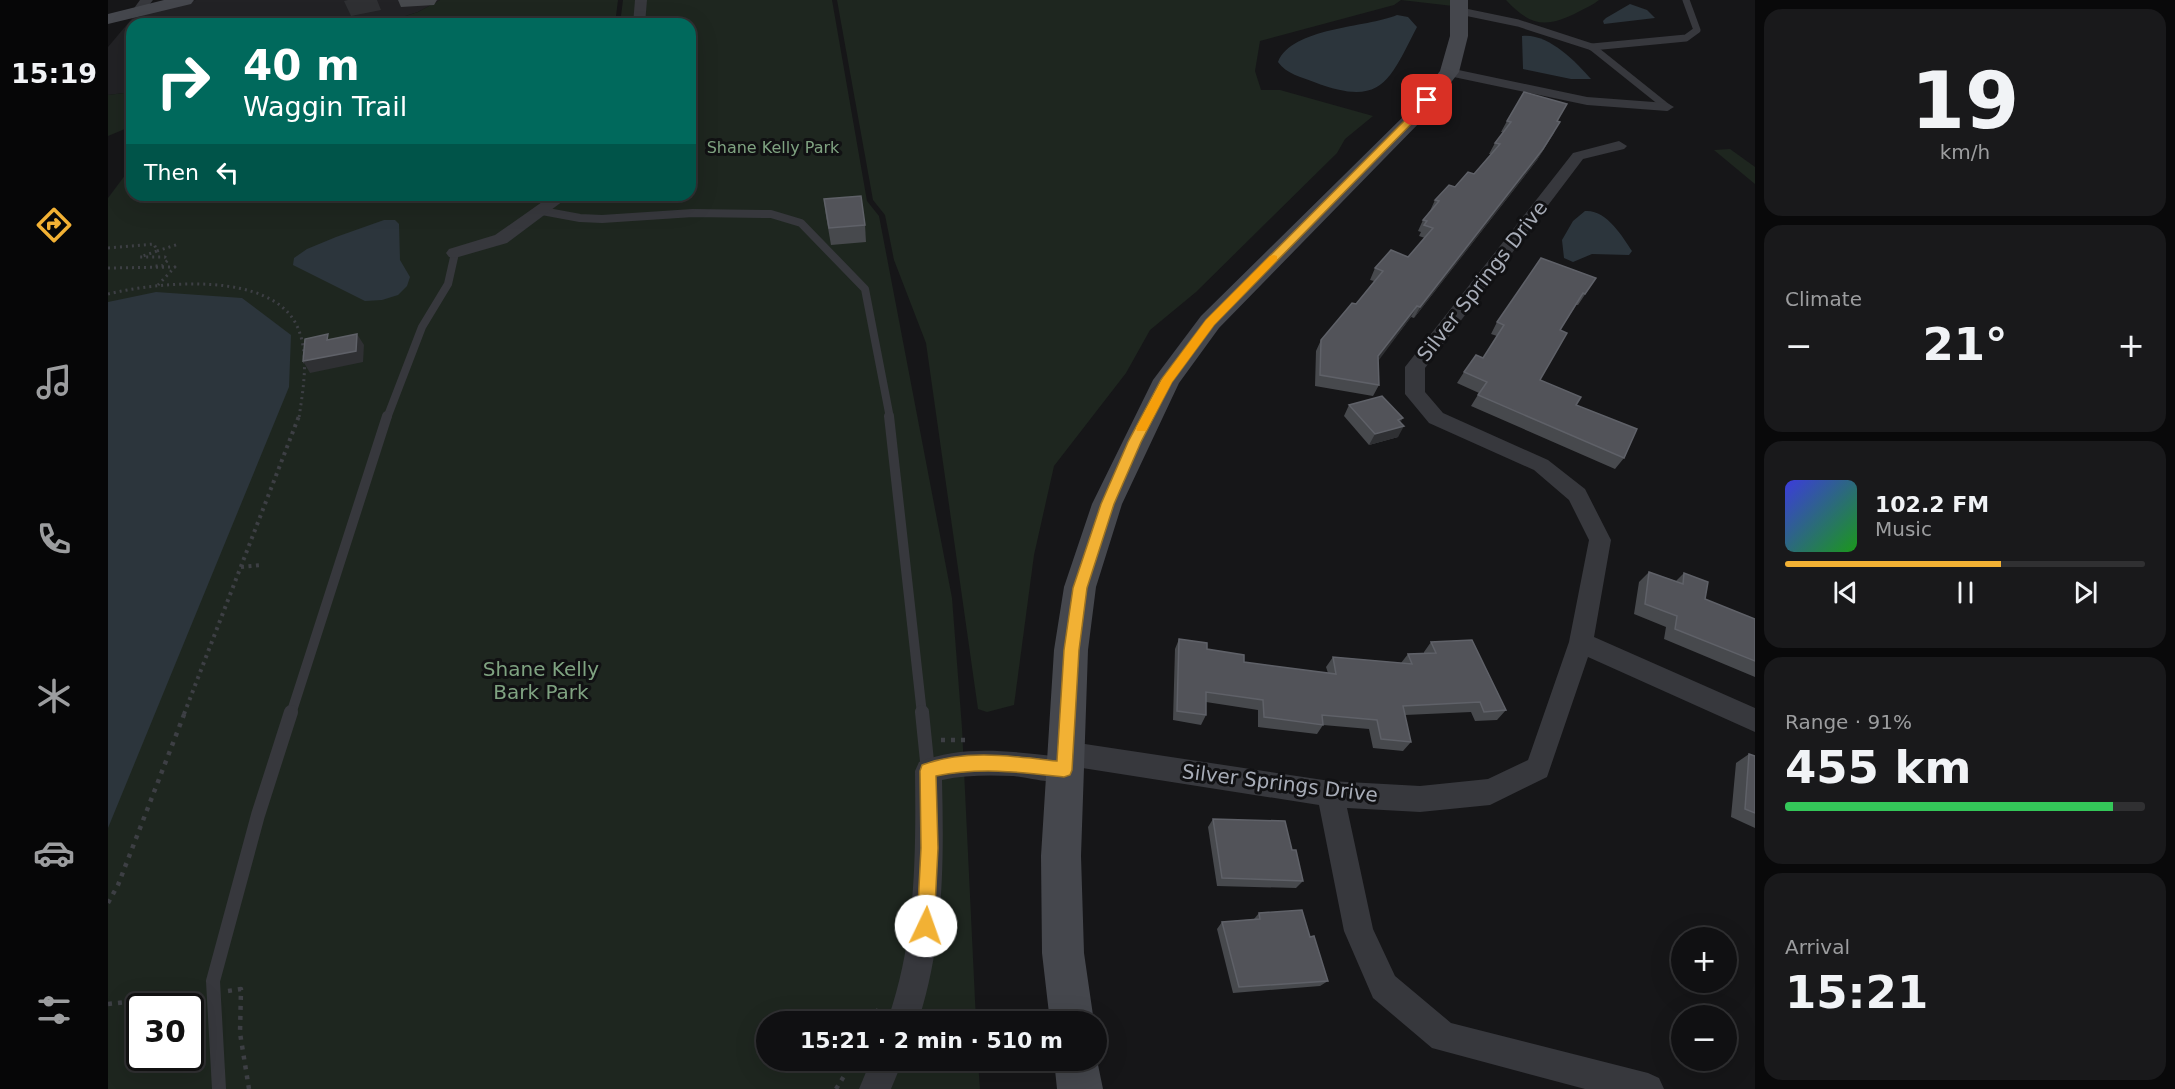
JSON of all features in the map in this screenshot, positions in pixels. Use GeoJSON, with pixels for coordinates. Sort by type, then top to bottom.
{"type":"FeatureCollection","features":[{"type":"Feature","properties":{"kind":"street"},"geometry":{"type":"LineString","coordinates":[[108,19],[143,6],[185,0]]}},
{"type":"Feature","properties":{"kind":"street"},"geometry":{"type":"LineString","coordinates":[[640,18],[641,0]]}},
{"type":"Feature","properties":{"kind":"street"},"geometry":{"type":"LineString","coordinates":[[1070,1011],[1063,953],[1060,856],[1071,650],[1080,588],[1107,504],[1134,442],[1167,380],[1210,322],[1416,115],[1449,72],[1459,36],[1459,5]]}},
{"type":"Feature","properties":{"kind":"street"},"geometry":{"type":"LineString","coordinates":[[1449,72],[1587,101],[1667,106]]}},
{"type":"Feature","properties":{"kind":"street","name":"Silver Springs Drive"},"geometry":{"type":"LineString","coordinates":[[928,771],[963,763],[1011,764],[1065,761],[1329,794],[1420,799],[1490,792],[1538,768],[1581,642],[1600,540],[1577,495],[1541,465],[1436,418],[1415,394],[1415,367],[1578,156],[1619,146]]}},
{"type":"Feature","properties":{"kind":"street"},"geometry":{"type":"LineString","coordinates":[[455,254],[501,239],[555,201]]}},
{"type":"Feature","properties":{"kind":"street"},"geometry":{"type":"LineString","coordinates":[[1581,642],[1755,720]]}},
{"type":"Feature","properties":{"kind":"street"},"geometry":{"type":"LineString","coordinates":[[907,1011],[926,926],[930,848],[928,771]]}},
{"type":"Feature","properties":{"kind":"street"},"geometry":{"type":"LineString","coordinates":[[1329,794],[1359,931],[1384,987],[1443,1037],[1648,1089]]}},
{"type":"Feature","properties":{"kind":"street"},"geometry":{"type":"LineString","coordinates":[[875,1089],[882,1071]]}},
{"type":"Feature","properties":{"kind":"street"},"geometry":{"type":"LineString","coordinates":[[1078,1071],[1080,1089]]}},
{"type":"Feature","properties":{"kind":"lane"},"geometry":{"type":"LineString","coordinates":[[1592,46],[1686,38],[1697,30],[1686,0]]}},
{"type":"Feature","properties":{"kind":"lane"},"geometry":{"type":"LineString","coordinates":[[1459,5],[1592,46],[1667,106]]}},
{"type":"Feature","properties":{"kind":"lane"},"geometry":{"type":"LineString","coordinates":[[542,211],[580,218],[602,219],[693,213],[771,214],[801,223],[865,288],[890,420],[928,771]]}},
{"type":"Feature","properties":{"kind":"lane"},"geometry":{"type":"LineString","coordinates":[[219,1089],[213,981],[258,815],[395,392],[422,327],[448,284],[455,254]]}},
{"type":"Feature","properties":{"kind":"path"},"geometry":{"type":"LineString","coordinates":[[108,248],[154,244],[157,251]]}},
{"type":"Feature","properties":{"kind":"path"},"geometry":{"type":"LineString","coordinates":[[108,268],[162,266],[168,260],[165,257],[140,257],[179,244]]}},
{"type":"Feature","properties":{"kind":"path"},"geometry":{"type":"LineString","coordinates":[[153,266],[150,268],[175,267],[158,286]]}},
{"type":"Feature","properties":{"kind":"path"},"geometry":{"type":"LineString","coordinates":[[151,287],[154,281]]}},
{"type":"Feature","properties":{"kind":"path"},"geometry":{"type":"LineString","coordinates":[[108,294],[158,286],[203,285],[258,294],[286,309],[299,330],[303,366],[299,418],[122,874],[108,903]]}},
{"type":"Feature","properties":{"kind":"path"},"geometry":{"type":"LineString","coordinates":[[241,567],[262,565]]}},
{"type":"Feature","properties":{"kind":"path"},"geometry":{"type":"LineString","coordinates":[[836,1089],[847,1071]]}},
{"type":"Feature","properties":{"kind":"shaded area"},"geometry":{"type":"Polygon","coordinates":[[[196,0],[440,0],[418,12],[400,18],[132,18],[135,15],[196,0]]]}},
{"type":"Feature","properties":{"kind":"shaded area"},"geometry":{"type":"Polygon","coordinates":[[[1630,4],[1647,10],[1655,18],[1604,24],[1603,21],[1606,18],[1630,4]]]}},
{"type":"Feature","properties":{"kind":"shaded area"},"geometry":{"type":"Polygon","coordinates":[[[1397,15],[1408,17],[1417,27],[1390,75],[1369,90],[1355,92],[1314,82],[1294,75],[1278,62],[1286,50],[1314,35],[1397,15]]]}},
{"type":"Feature","properties":{"kind":"shaded area"},"geometry":{"type":"Polygon","coordinates":[[[126,26],[126,93],[108,95],[108,47],[126,26]]]}},
{"type":"Feature","properties":{"kind":"shaded area"},"geometry":{"type":"Polygon","coordinates":[[[1522,36],[1532,36],[1551,44],[1577,64],[1591,79],[1571,79],[1523,69],[1522,36]]]}},
{"type":"Feature","properties":{"kind":"shaded area"},"geometry":{"type":"Polygon","coordinates":[[[1585,211],[1600,214],[1613,225],[1632,251],[1629,255],[1592,254],[1573,262],[1564,258],[1562,240],[1573,221],[1585,211]]]}},
{"type":"Feature","properties":{"kind":"shaded area"},"geometry":{"type":"Polygon","coordinates":[[[384,220],[395,220],[399,224],[400,260],[410,277],[407,286],[398,295],[382,300],[365,301],[293,265],[294,258],[307,249],[384,220]]]}},
{"type":"Feature","properties":{"kind":"shaded area"},"geometry":{"type":"Polygon","coordinates":[[[156,292],[242,298],[291,335],[289,387],[108,828],[108,302],[156,292]]]}},
{"type":"Feature","properties":{"kind":"green space"},"geometry":{"type":"Polygon","coordinates":[[[440,0],[618,0],[616,18],[400,18],[418,12],[440,0]]]}},
{"type":"Feature","properties":{"kind":"green space","name":"Shane Kelly Bark Park"},"geometry":{"type":"Polygon","coordinates":[[[623,0],[832,0],[867,201],[879,216],[952,598],[962,728],[976,1011],[756,1011],[756,1071],[979,1071],[980,1089],[108,1089],[108,198],[126,174],[126,201],[696,201],[696,18],[621,18],[623,0]]]}},
{"type":"Feature","properties":{"kind":"green space"},"geometry":{"type":"Polygon","coordinates":[[[837,0],[1401,0],[1394,5],[1260,41],[1255,71],[1261,90],[1280,90],[1373,116],[1345,139],[1337,153],[1196,292],[1150,330],[1126,373],[1054,466],[1034,555],[1014,705],[987,712],[978,709],[926,343],[894,260],[885,215],[873,200],[837,0]]]}},
{"type":"Feature","properties":{"kind":"green space"},"geometry":{"type":"Polygon","coordinates":[[[1401,0],[1452,0],[1453,6],[1401,0]]]}},
{"type":"Feature","properties":{"kind":"green space"},"geometry":{"type":"Polygon","coordinates":[[[1506,0],[1599,0],[1557,21],[1540,22],[1523,16],[1506,0]]]}},
{"type":"Feature","properties":{"kind":"green space"},"geometry":{"type":"Polygon","coordinates":[[[126,93],[126,128],[108,136],[108,95],[126,93]]]}},
{"type":"Feature","properties":{"kind":"green space"},"geometry":{"type":"Polygon","coordinates":[[[1730,149],[1755,167],[1755,184],[1714,150],[1730,149]]]}},
{"type":"Feature","properties":{"kind":"building"},"geometry":{"type":"Polygon","coordinates":[[[1524,92],[1567,104],[1557,121],[1560,122],[1543,149],[1420,307],[1417,306],[1378,356],[1379,385],[1320,375],[1321,340],[1352,303],[1356,304],[1383,271],[1375,268],[1391,250],[1408,257],[1433,228],[1424,225],[1427,221],[1423,220],[1439,201],[1435,200],[1449,185],[1455,187],[1468,172],[1474,174],[1500,144],[1495,143],[1511,122],[1507,121],[1524,92]]]}},
{"type":"Feature","properties":{"kind":"building"},"geometry":{"type":"Polygon","coordinates":[[[861,196],[865,225],[829,228],[824,199],[861,196]]]}},
{"type":"Feature","properties":{"kind":"building"},"geometry":{"type":"Polygon","coordinates":[[[1541,258],[1596,278],[1585,294],[1583,293],[1560,330],[1567,333],[1540,380],[1581,397],[1576,405],[1637,429],[1624,458],[1478,395],[1487,382],[1464,372],[1476,355],[1483,358],[1504,325],[1497,322],[1541,258]]]}},
{"type":"Feature","properties":{"kind":"building"},"geometry":{"type":"Polygon","coordinates":[[[328,334],[327,340],[357,334],[356,351],[303,361],[305,339],[328,334]]]}},
{"type":"Feature","properties":{"kind":"building"},"geometry":{"type":"Polygon","coordinates":[[[1382,396],[1403,418],[1398,420],[1404,426],[1375,434],[1349,405],[1382,396]]]}},
{"type":"Feature","properties":{"kind":"building"},"geometry":{"type":"Polygon","coordinates":[[[1649,572],[1683,584],[1684,573],[1708,582],[1705,599],[1755,619],[1755,661],[1675,629],[1677,616],[1645,604],[1649,572]]]}},
{"type":"Feature","properties":{"kind":"building"},"geometry":{"type":"Polygon","coordinates":[[[1179,639],[1207,643],[1207,649],[1244,655],[1244,662],[1336,674],[1333,657],[1412,664],[1408,654],[1436,653],[1431,642],[1472,640],[1506,710],[1484,712],[1480,702],[1403,706],[1411,742],[1381,739],[1377,720],[1322,715],[1323,725],[1264,717],[1263,700],[1206,692],[1206,715],[1177,711],[1179,639]]]}},
{"type":"Feature","properties":{"kind":"building"},"geometry":{"type":"Polygon","coordinates":[[[1749,754],[1755,756],[1755,813],[1745,809],[1749,754]]]}},
{"type":"Feature","properties":{"kind":"building"},"geometry":{"type":"Polygon","coordinates":[[[1213,819],[1285,821],[1292,850],[1296,850],[1303,881],[1222,878],[1213,819]]]}},
{"type":"Feature","properties":{"kind":"building"},"geometry":{"type":"Polygon","coordinates":[[[1302,910],[1310,937],[1314,936],[1328,981],[1239,987],[1222,922],[1260,919],[1259,913],[1302,910]]]}},
{"type":"Feature","properties":{"kind":"slow traffic"},"geometry":{"type":"LineString","coordinates":[[1142,428],[1167,380],[1210,322],[1274,258]]}},
{"type":"Feature","properties":{"kind":"route"},"geometry":{"type":"LineString","coordinates":[[926,926],[930,848],[928,771],[963,763],[1011,764],[1064,770],[1071,650],[1080,588],[1107,504],[1134,442],[1167,380],[1210,322],[1416,115],[1427,100]]}},
{"type":"Feature","properties":{"kind":"park label","name":"Shane Kelly Park"},"geometry":{"type":"Point","coordinates":[773,147]}}]}
